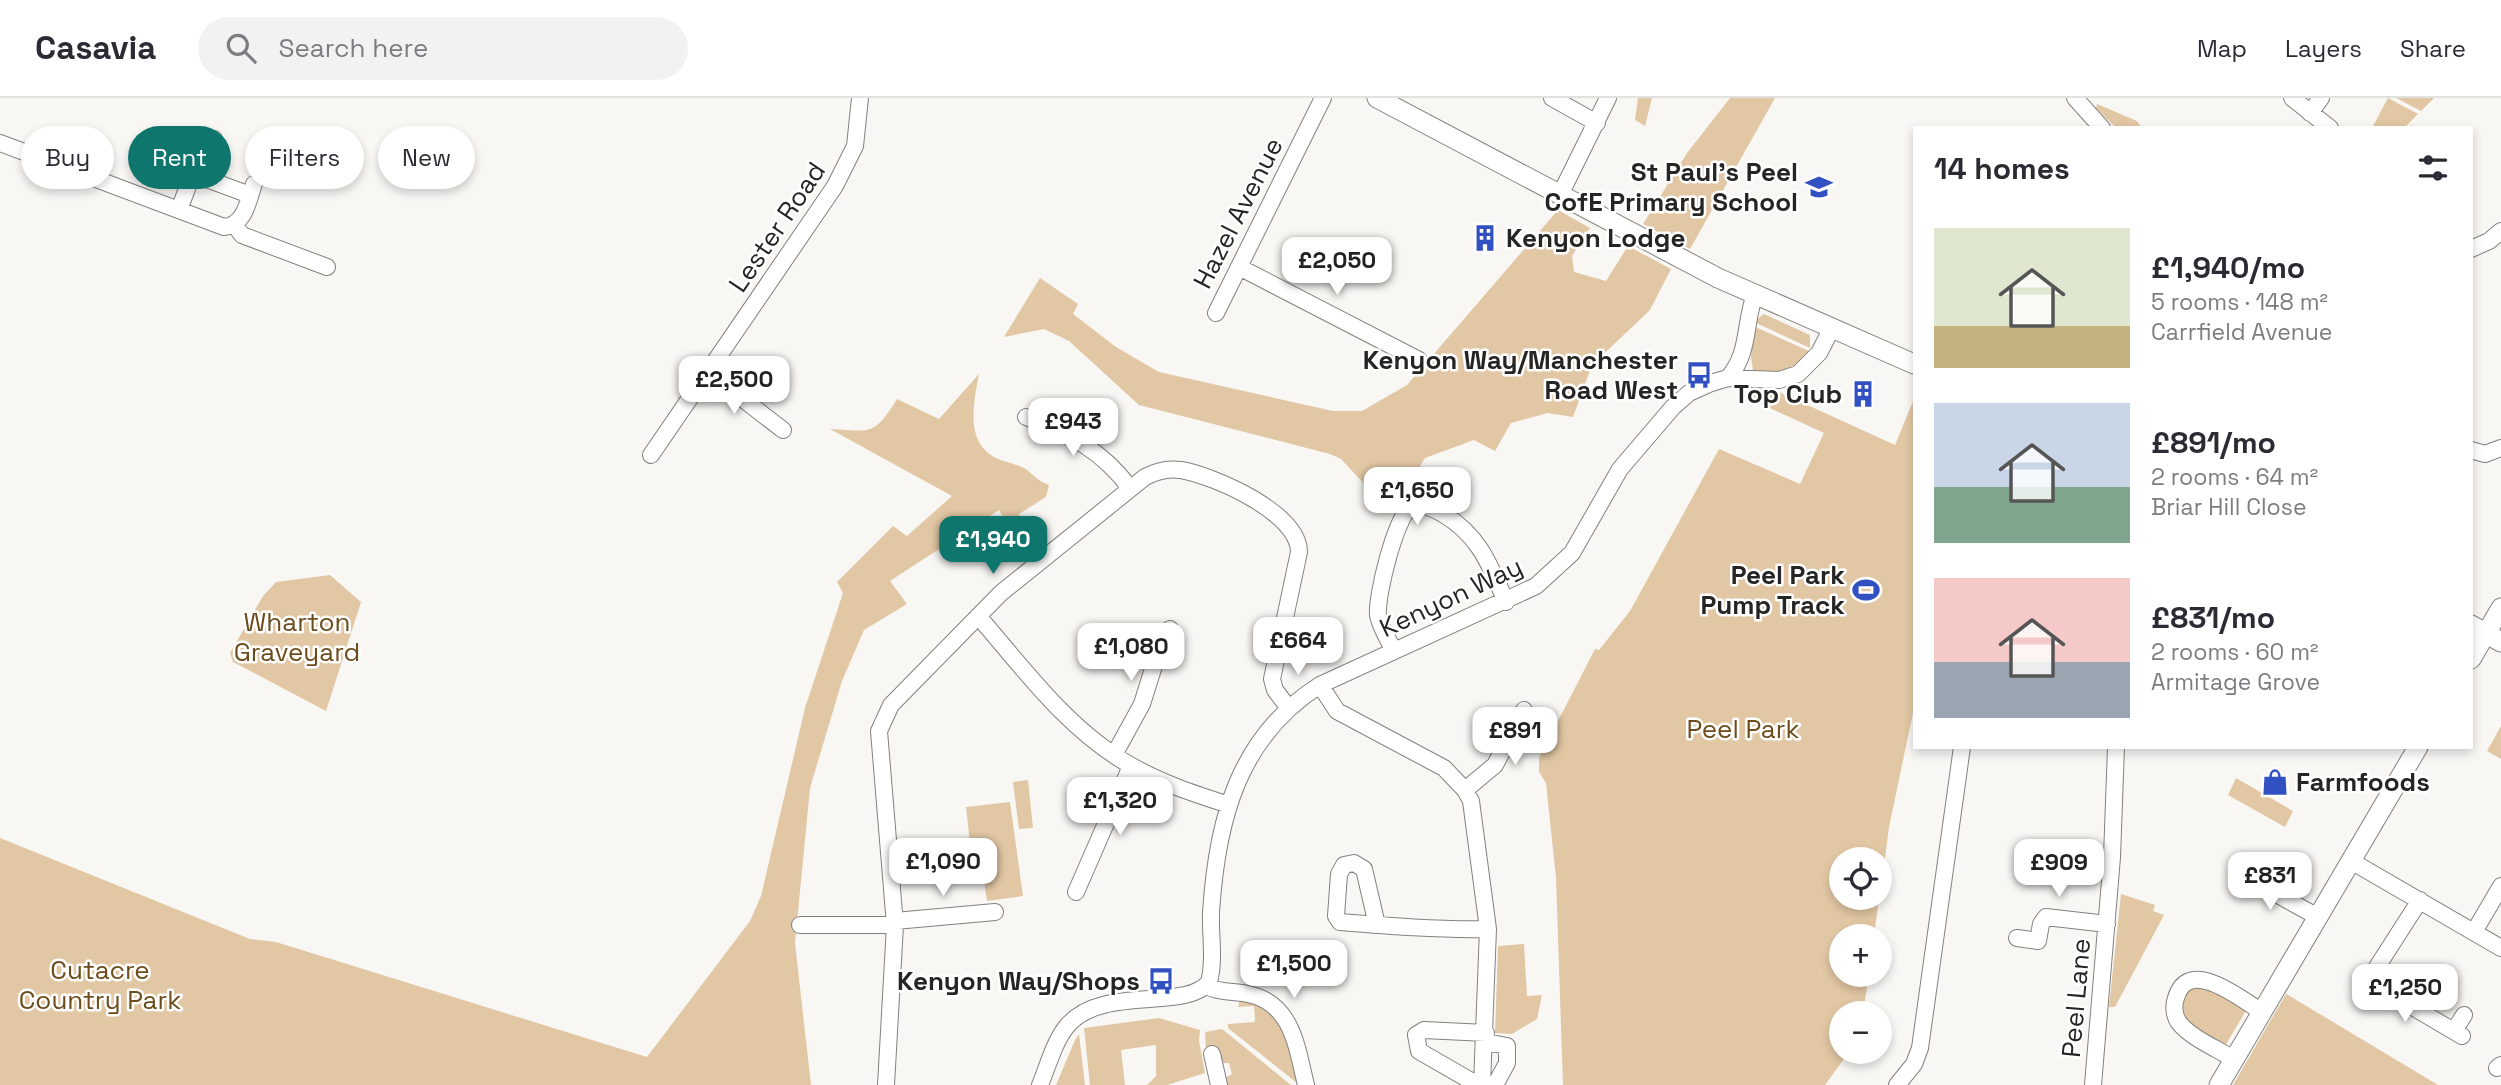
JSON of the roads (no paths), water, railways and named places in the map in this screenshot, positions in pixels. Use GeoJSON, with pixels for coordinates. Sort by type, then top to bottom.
{"type":"FeatureCollection","features":[{"type":"Feature","properties":{"kind":"main road"},"geometry":{"type":"LineString","coordinates":[[1377,98],[1671,254],[1913,364]]}},
{"type":"Feature","properties":{"kind":"main road"},"geometry":{"type":"LineString","coordinates":[[2473,656],[2501,608]]}},
{"type":"Feature","properties":{"kind":"main road"},"geometry":{"type":"LineString","coordinates":[[2219,1085],[2417,749]]}},
{"type":"Feature","properties":{"kind":"street","name":"Lester Road"},"geometry":{"type":"LineString","coordinates":[[651,455],[849,162],[858,129],[860,98]]}},
{"type":"Feature","properties":{"kind":"street","name":"Hazel Avenue"},"geometry":{"type":"LineString","coordinates":[[1216,313],[1323,98]]}},
{"type":"Feature","properties":{"kind":"street"},"geometry":{"type":"LineString","coordinates":[[1552,98],[1597,123]]}},
{"type":"Feature","properties":{"kind":"street"},"geometry":{"type":"LineString","coordinates":[[1560,195],[1608,98]]}},
{"type":"Feature","properties":{"kind":"street"},"geometry":{"type":"LineString","coordinates":[[2076,98],[2100,126]]}},
{"type":"Feature","properties":{"kind":"street"},"geometry":{"type":"LineString","coordinates":[[2292,98],[2327,126]]}},
{"type":"Feature","properties":{"kind":"street"},"geometry":{"type":"LineString","coordinates":[[2310,113],[2321,98]]}},
{"type":"Feature","properties":{"kind":"street"},"geometry":{"type":"LineString","coordinates":[[0,143],[220,226],[234,225],[241,218],[252,190],[231,184]]}},
{"type":"Feature","properties":{"kind":"street"},"geometry":{"type":"LineString","coordinates":[[179,210],[187,189]]}},
{"type":"Feature","properties":{"kind":"street"},"geometry":{"type":"LineString","coordinates":[[234,225],[242,235],[327,267]]}},
{"type":"Feature","properties":{"kind":"street"},"geometry":{"type":"LineString","coordinates":[[2473,248],[2490,242],[2501,231]]}},
{"type":"Feature","properties":{"kind":"street"},"geometry":{"type":"LineString","coordinates":[[1239,267],[1419,360]]}},
{"type":"Feature","properties":{"kind":"street"},"geometry":{"type":"LineString","coordinates":[[1728,378],[1743,358],[1749,313],[1755,294]]}},
{"type":"Feature","properties":{"kind":"street","name":"Kenyon Way"},"geometry":{"type":"LineString","coordinates":[[1206,986],[1211,971],[1213,899],[1229,805],[1250,753],[1288,707],[1320,685],[1536,586],[1563,563],[1620,469],[1673,407],[1699,387],[1728,378],[1779,380],[1798,374],[1819,353],[1832,328]]}},
{"type":"Feature","properties":{"kind":"street"},"geometry":{"type":"LineString","coordinates":[[708,372],[783,430]]}},
{"type":"Feature","properties":{"kind":"street"},"geometry":{"type":"LineString","coordinates":[[1026,417],[1095,449],[1116,469],[1130,488]]}},
{"type":"Feature","properties":{"kind":"street"},"geometry":{"type":"LineString","coordinates":[[2473,451],[2485,454],[2501,448]]}},
{"type":"Feature","properties":{"kind":"street"},"geometry":{"type":"LineString","coordinates":[[886,1085],[895,923],[880,748],[881,723],[891,705],[1018,578],[1152,473],[1179,470],[1241,499],[1289,525],[1299,545],[1272,679],[1275,690],[1288,707]]}},
{"type":"Feature","properties":{"kind":"street"},"geometry":{"type":"LineString","coordinates":[[1394,650],[1381,624],[1378,605],[1401,518],[1412,506],[1426,506],[1468,531],[1481,547],[1506,602]]}},
{"type":"Feature","properties":{"kind":"street"},"geometry":{"type":"LineString","coordinates":[[978,616],[1077,726],[1114,755],[1180,789],[1229,805]]}},
{"type":"Feature","properties":{"kind":"street"},"geometry":{"type":"LineString","coordinates":[[1114,755],[1142,704],[1163,637],[1170,629]]}},
{"type":"Feature","properties":{"kind":"street"},"geometry":{"type":"LineString","coordinates":[[1320,685],[1337,711],[1444,768],[1465,790],[1474,814],[1488,929],[1486,1038],[1480,1085],[1419,1051],[1416,1035],[1423,1030],[1486,1038],[1507,1046],[1507,1063],[1495,1085]]}},
{"type":"Feature","properties":{"kind":"street"},"geometry":{"type":"LineString","coordinates":[[1465,790],[1488,773],[1521,734],[1524,710]]}},
{"type":"Feature","properties":{"kind":"street"},"geometry":{"type":"LineString","coordinates":[[1897,1085],[1914,1064],[1920,1048],[1962,749]]}},
{"type":"Feature","properties":{"kind":"street","name":"Peel Lane"},"geometry":{"type":"LineString","coordinates":[[2094,1085],[2107,924],[2116,749]]}},
{"type":"Feature","properties":{"kind":"street"},"geometry":{"type":"LineString","coordinates":[[1083,886],[1131,766]]}},
{"type":"Feature","properties":{"kind":"street"},"geometry":{"type":"LineString","coordinates":[[2351,861],[2501,948]]}},
{"type":"Feature","properties":{"kind":"street"},"geometry":{"type":"LineString","coordinates":[[2240,874],[2318,917]]}},
{"type":"Feature","properties":{"kind":"street"},"geometry":{"type":"LineString","coordinates":[[2474,932],[2501,886]]}},
{"type":"Feature","properties":{"kind":"street"},"geometry":{"type":"LineString","coordinates":[[2420,900],[2364,986],[2458,1034],[2464,1015]]}},
{"type":"Feature","properties":{"kind":"street"},"geometry":{"type":"LineString","coordinates":[[800,924],[895,923],[987,909]]}},
{"type":"Feature","properties":{"kind":"street"},"geometry":{"type":"LineString","coordinates":[[2017,938],[2038,941],[2042,920],[2050,917],[2107,924]]}},
{"type":"Feature","properties":{"kind":"street"},"geometry":{"type":"LineString","coordinates":[[1377,925],[1488,929]]}},
{"type":"Feature","properties":{"kind":"street"},"geometry":{"type":"LineString","coordinates":[[2235,1060],[2179,1023],[2175,1008],[2179,990],[2193,980],[2210,981],[2262,1012]]}},
{"type":"Feature","properties":{"kind":"street"},"geometry":{"type":"LineString","coordinates":[[1040,1085],[1061,1035],[1082,1013],[1107,1003],[1191,993],[1206,986],[1219,992],[1260,997],[1279,1011],[1293,1033],[1306,1085]]}},
{"type":"Feature","properties":{"kind":"street"},"geometry":{"type":"LineString","coordinates":[[1212,1054],[1220,1076]]}},
{"type":"Feature","properties":{"kind":"place","name":"St Paul's Peel CofE Primary School"},"geometry":{"type":"Point","coordinates":[1819,187]}},
{"type":"Feature","properties":{"kind":"place","name":"Kenyon Lodge"},"geometry":{"type":"Point","coordinates":[1485,238]}},
{"type":"Feature","properties":{"kind":"place","name":"Kenyon Way/Manchester Road West"},"geometry":{"type":"Point","coordinates":[1699,375]}},
{"type":"Feature","properties":{"kind":"place","name":"Top Club"},"geometry":{"type":"Point","coordinates":[1863,394]}},
{"type":"Feature","properties":{"kind":"place","name":"Peel Park Pump Track"},"geometry":{"type":"Point","coordinates":[1866,590]}},
{"type":"Feature","properties":{"kind":"place","name":"Farmfoods"},"geometry":{"type":"Point","coordinates":[2275,782]}},
{"type":"Feature","properties":{"kind":"place","name":"Kenyon Way/Shops"},"geometry":{"type":"Point","coordinates":[1161,981]}},
{"type":"Feature","properties":{"kind":"park label","name":"Wharton Graveyard"},"geometry":{"type":"Point","coordinates":[297,637]}},
{"type":"Feature","properties":{"kind":"park label","name":"Peel Park"},"geometry":{"type":"Point","coordinates":[1743,729]}},
{"type":"Feature","properties":{"kind":"park label","name":"Cutacre Country Park"},"geometry":{"type":"Point","coordinates":[100,984]}}]}
